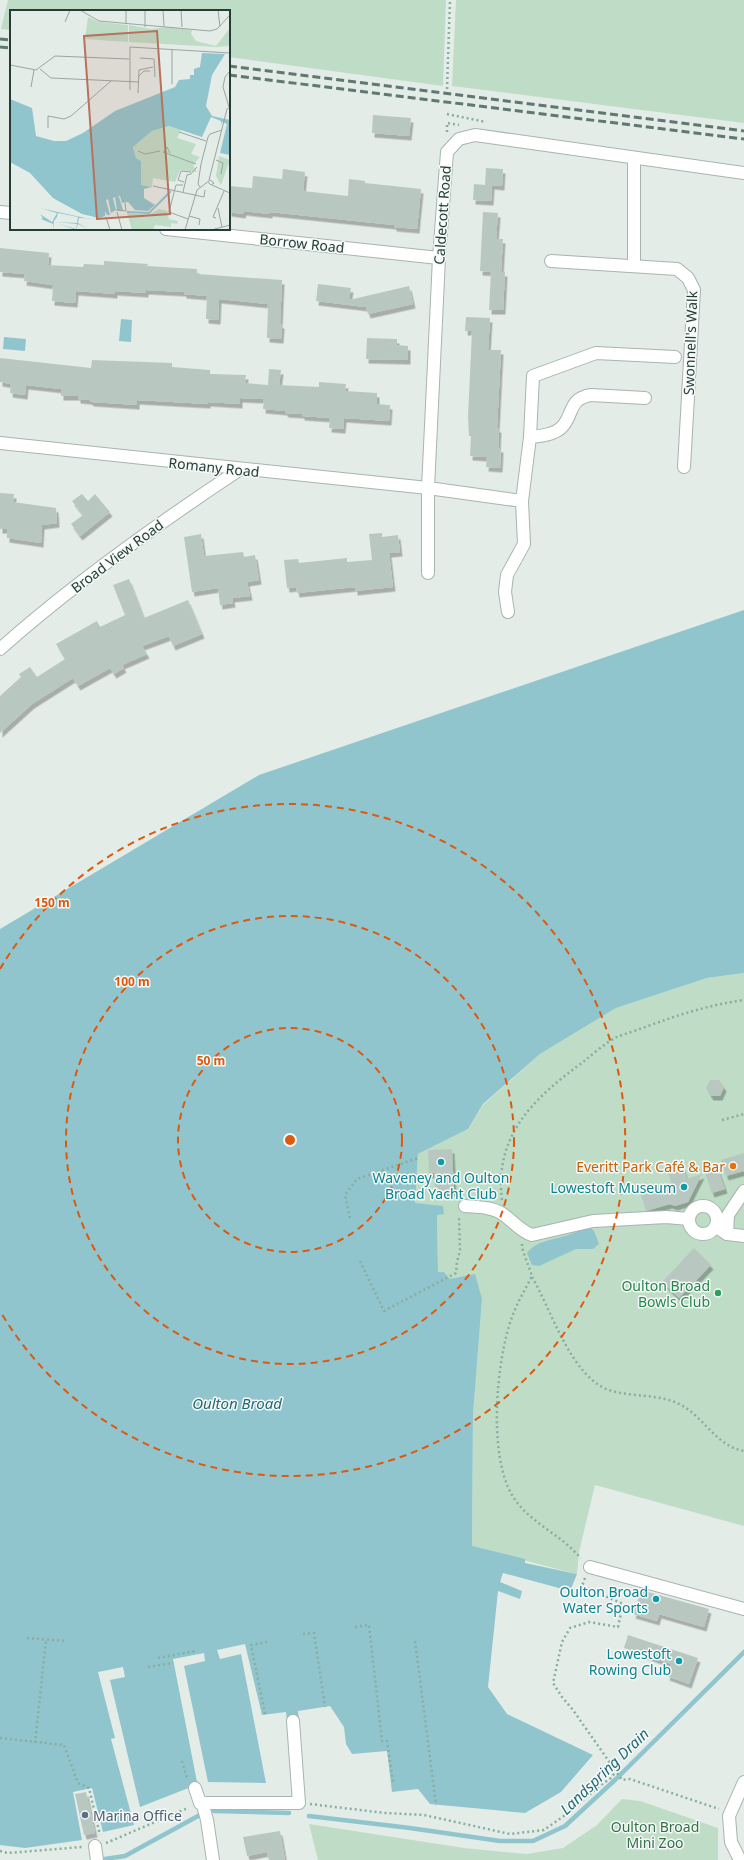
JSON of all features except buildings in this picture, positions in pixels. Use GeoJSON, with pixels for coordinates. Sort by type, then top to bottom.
{"type":"FeatureCollection","features":[{"type":"Feature","properties":{"kind":"street","name":"Caldecott Road"},"geometry":{"type":"LineString","coordinates":[[428,573],[428,488],[439,258],[447,152],[459,138],[475,135],[634,159],[744,173]]}},
{"type":"Feature","properties":{"kind":"street"},"geometry":{"type":"LineString","coordinates":[[634,159],[634,266]]}},
{"type":"Feature","properties":{"kind":"street"},"geometry":{"type":"LineString","coordinates":[[0,212],[10,213]]}},
{"type":"Feature","properties":{"kind":"street","name":"Borrow Road"},"geometry":{"type":"LineString","coordinates":[[175,230],[439,258]]}},
{"type":"Feature","properties":{"kind":"street","name":"Swonnell's Walk"},"geometry":{"type":"LineString","coordinates":[[551,261],[677,270],[688,278],[694,290],[684,467]]}},
{"type":"Feature","properties":{"kind":"street"},"geometry":{"type":"LineString","coordinates":[[508,612],[505,592],[507,575],[524,544],[522,502],[530,437],[533,376],[596,353],[675,358]]}},
{"type":"Feature","properties":{"kind":"street"},"geometry":{"type":"LineString","coordinates":[[530,437],[546,436],[561,428],[567,419],[574,402],[582,396],[591,395],[645,398]]}},
{"type":"Feature","properties":{"kind":"street","name":"Romany Road"},"geometry":{"type":"LineString","coordinates":[[0,443],[238,470],[428,488],[522,502]]}},
{"type":"Feature","properties":{"kind":"street","name":"Broad View Road"},"geometry":{"type":"LineString","coordinates":[[0,649],[60,599],[162,521],[238,470]]}},
{"type":"Feature","properties":{"kind":"street"},"geometry":{"type":"LineString","coordinates":[[727,1234],[728,1215],[744,1191]]}},
{"type":"Feature","properties":{"kind":"street"},"geometry":{"type":"LineString","coordinates":[[700,1207],[709,1208],[716,1214],[717,1223],[716,1227],[709,1233],[700,1234],[692,1228],[690,1220],[690,1215],[696,1208],[700,1207]]}},
{"type":"Feature","properties":{"kind":"street"},"geometry":{"type":"LineString","coordinates":[[462,1209],[491,1209],[504,1214],[524,1232],[532,1235],[593,1221],[666,1217],[690,1220]]}},
{"type":"Feature","properties":{"kind":"street"},"geometry":{"type":"LineString","coordinates":[[716,1227],[727,1234],[744,1236]]}},
{"type":"Feature","properties":{"kind":"street"},"geometry":{"type":"LineString","coordinates":[[590,1567],[744,1609]]}},
{"type":"Feature","properties":{"kind":"street"},"geometry":{"type":"LineString","coordinates":[[201,1802],[299,1803],[293,1722]]}},
{"type":"Feature","properties":{"kind":"street"},"geometry":{"type":"LineString","coordinates":[[740,1860],[731,1842],[729,1816],[732,1813],[744,1782]]}},
{"type":"Feature","properties":{"kind":"street"},"geometry":{"type":"LineString","coordinates":[[191,1785],[201,1802],[207,1820],[213,1860]]}},
{"type":"Feature","properties":{"kind":"street"},"geometry":{"type":"LineString","coordinates":[[94,1846],[97,1860]]}},
{"type":"Feature","properties":{"kind":"path"},"geometry":{"type":"LineString","coordinates":[[447,89],[450,0]]}},
{"type":"Feature","properties":{"kind":"path"},"geometry":{"type":"LineString","coordinates":[[447,114],[487,122]]}},
{"type":"Feature","properties":{"kind":"path"},"geometry":{"type":"LineString","coordinates":[[504,1214],[501,1188],[502,1163],[513,1132],[531,1106],[566,1075],[616,1038],[710,1005],[744,1000]]}},
{"type":"Feature","properties":{"kind":"path"},"geometry":{"type":"LineString","coordinates":[[722,1120],[744,1114]]}},
{"type":"Feature","properties":{"kind":"path"},"geometry":{"type":"LineString","coordinates":[[350,1218],[346,1195],[357,1179],[418,1158]]}},
{"type":"Feature","properties":{"kind":"path"},"geometry":{"type":"LineString","coordinates":[[360,1261],[384,1311],[456,1272],[460,1250],[462,1209]]}},
{"type":"Feature","properties":{"kind":"path"},"geometry":{"type":"LineString","coordinates":[[522,1248],[532,1276],[565,1346],[592,1380],[609,1390],[659,1397],[681,1405],[697,1418],[720,1441],[737,1450],[744,1451]]}},
{"type":"Feature","properties":{"kind":"path"},"geometry":{"type":"LineString","coordinates":[[532,1276],[512,1317],[502,1354],[496,1414],[502,1469],[512,1496],[531,1517],[560,1539],[590,1567],[582,1586],[623,1604],[618,1627],[589,1622],[570,1628],[562,1642],[553,1682],[562,1697],[622,1780],[630,1779],[732,1813]]}},
{"type":"Feature","properties":{"kind":"path"},"geometry":{"type":"LineString","coordinates":[[355,1627],[369,1625],[382,1741],[387,1741],[390,1771],[393,1782]]}},
{"type":"Feature","properties":{"kind":"path"},"geometry":{"type":"LineString","coordinates":[[303,1634],[314,1633],[325,1707]]}},
{"type":"Feature","properties":{"kind":"path"},"geometry":{"type":"LineString","coordinates":[[27,1638],[65,1641]]}},
{"type":"Feature","properties":{"kind":"path"},"geometry":{"type":"LineString","coordinates":[[35,1743],[46,1640]]}},
{"type":"Feature","properties":{"kind":"path"},"geometry":{"type":"LineString","coordinates":[[415,1641],[436,1805]]}},
{"type":"Feature","properties":{"kind":"path"},"geometry":{"type":"LineString","coordinates":[[265,1714],[251,1645],[267,1642]]}},
{"type":"Feature","properties":{"kind":"path"},"geometry":{"type":"LineString","coordinates":[[158,1658],[177,1657],[196,1651]]}},
{"type":"Feature","properties":{"kind":"path"},"geometry":{"type":"LineString","coordinates":[[148,1667],[173,1663]]}},
{"type":"Feature","properties":{"kind":"path"},"geometry":{"type":"LineString","coordinates":[[0,1738],[64,1745],[78,1783],[90,1788],[94,1846]]}},
{"type":"Feature","properties":{"kind":"path"},"geometry":{"type":"LineString","coordinates":[[182,1761],[191,1785]]}},
{"type":"Feature","properties":{"kind":"path"},"geometry":{"type":"LineString","coordinates":[[299,1803],[385,1813],[424,1815],[510,1834],[544,1830],[571,1812],[598,1787],[611,1778],[616,1771]]}},
{"type":"Feature","properties":{"kind":"path"},"geometry":{"type":"LineString","coordinates":[[0,1851],[8,1853],[94,1846],[114,1841],[201,1802]]}},
{"type":"Feature","properties":{"kind":"green space"},"geometry":{"type":"Polygon","coordinates":[[[8,0],[446,0],[443,86],[230,57],[230,10],[10,10],[10,30],[1,29],[8,0]]]}},
{"type":"Feature","properties":{"kind":"green space"},"geometry":{"type":"Polygon","coordinates":[[[456,0],[744,0],[744,123],[452,86],[456,0]]]}},
{"type":"Feature","properties":{"kind":"green space"},"geometry":{"type":"Polygon","coordinates":[[[744,973],[744,1526],[595,1485],[579,1552],[577,1574],[472,1547],[473,1415],[482,1299],[450,1279],[444,1272],[438,1272],[437,1215],[415,1203],[418,1154],[468,1129],[483,1105],[540,1054],[616,1008],[707,978],[744,973]]]}},
{"type":"Feature","properties":{"kind":"green space","name":"Oulton Broad Mini Zoo"},"geometry":{"type":"Polygon","coordinates":[[[622,1799],[640,1801],[718,1828],[718,1860],[318,1860],[309,1824],[464,1848],[527,1854],[563,1848],[597,1825],[622,1799]]]}},
{"type":"Feature","properties":{"kind":"water"},"geometry":{"type":"Polygon","coordinates":[[[121,319],[132,320],[131,342],[119,341],[121,319]]]}},
{"type":"Feature","properties":{"kind":"water"},"geometry":{"type":"Polygon","coordinates":[[[4,337],[26,339],[25,351],[3,349],[4,337]]]}},
{"type":"Feature","properties":{"kind":"water","name":"Oulton Broad"},"geometry":{"type":"Polygon","coordinates":[[[744,610],[744,973],[707,978],[616,1008],[540,1054],[483,1104],[468,1129],[418,1154],[415,1203],[443,1206],[444,1214],[437,1215],[438,1272],[444,1272],[450,1279],[475,1274],[482,1299],[473,1415],[472,1546],[525,1559],[525,1563],[577,1574],[570,1591],[503,1573],[500,1582],[522,1591],[520,1599],[498,1591],[488,1687],[507,1714],[593,1755],[561,1792],[525,1813],[430,1804],[418,1789],[392,1792],[387,1751],[352,1754],[346,1744],[344,1727],[330,1706],[298,1711],[299,1721],[287,1722],[286,1712],[262,1715],[245,1644],[217,1650],[220,1659],[241,1654],[266,1783],[208,1782],[184,1666],[205,1661],[204,1653],[173,1659],[198,1787],[191,1787],[140,1807],[110,1680],[125,1677],[123,1667],[98,1672],[115,1738],[111,1739],[134,1825],[103,1832],[92,1788],[73,1792],[82,1840],[25,1848],[0,1845],[0,929],[259,775],[744,610]]]}},
{"type":"Feature","properties":{"kind":"water"},"geometry":{"type":"Polygon","coordinates":[[[588,1225],[594,1231],[599,1244],[593,1249],[576,1249],[539,1266],[532,1265],[527,1253],[531,1248],[542,1242],[573,1233],[588,1225]]]}},
{"type":"Feature","properties":{"kind":"waterway","name":"Landspring Drain"},"geometry":{"type":"LineString","coordinates":[[309,1816],[410,1828],[500,1841],[533,1841],[565,1826],[616,1779],[744,1652]]}},
{"type":"Feature","properties":{"kind":"waterway","name":"Landspring Drain"},"geometry":{"type":"LineString","coordinates":[[214,1811],[289,1813]]}},
{"type":"Feature","properties":{"kind":"waterway","name":"Landspring Drain"},"geometry":{"type":"LineString","coordinates":[[105,1859],[125,1856],[198,1816]]}},
{"type":"Feature","properties":{"kind":"railway"},"geometry":{"type":"LineString","coordinates":[[0,39],[10,40]]}},
{"type":"Feature","properties":{"kind":"railway"},"geometry":{"type":"LineString","coordinates":[[0,47],[10,48]]}},
{"type":"Feature","properties":{"kind":"railway"},"geometry":{"type":"LineString","coordinates":[[230,66],[744,131]]}},
{"type":"Feature","properties":{"kind":"railway"},"geometry":{"type":"LineString","coordinates":[[230,75],[744,139]]}},
{"type":"Feature","properties":{"kind":"place","name":"Waveney and Oulton Broad Yacht Club"},"geometry":{"type":"Point","coordinates":[441,1162]}},
{"type":"Feature","properties":{"kind":"place","name":"Everitt Park Café & Bar"},"geometry":{"type":"Point","coordinates":[733,1166]}},
{"type":"Feature","properties":{"kind":"place","name":"Lowestoft Museum"},"geometry":{"type":"Point","coordinates":[684,1187]}},
{"type":"Feature","properties":{"kind":"place","name":"Oulton Broad Bowls Club"},"geometry":{"type":"Point","coordinates":[718,1293]}},
{"type":"Feature","properties":{"kind":"place","name":"Oulton Broad Water Sports"},"geometry":{"type":"Point","coordinates":[656,1599]}},
{"type":"Feature","properties":{"kind":"place","name":"Lowestoft Rowing Club"},"geometry":{"type":"Point","coordinates":[679,1661]}},
{"type":"Feature","properties":{"kind":"place","name":"Marina Office"},"geometry":{"type":"Point","coordinates":[85,1815]}}]}
